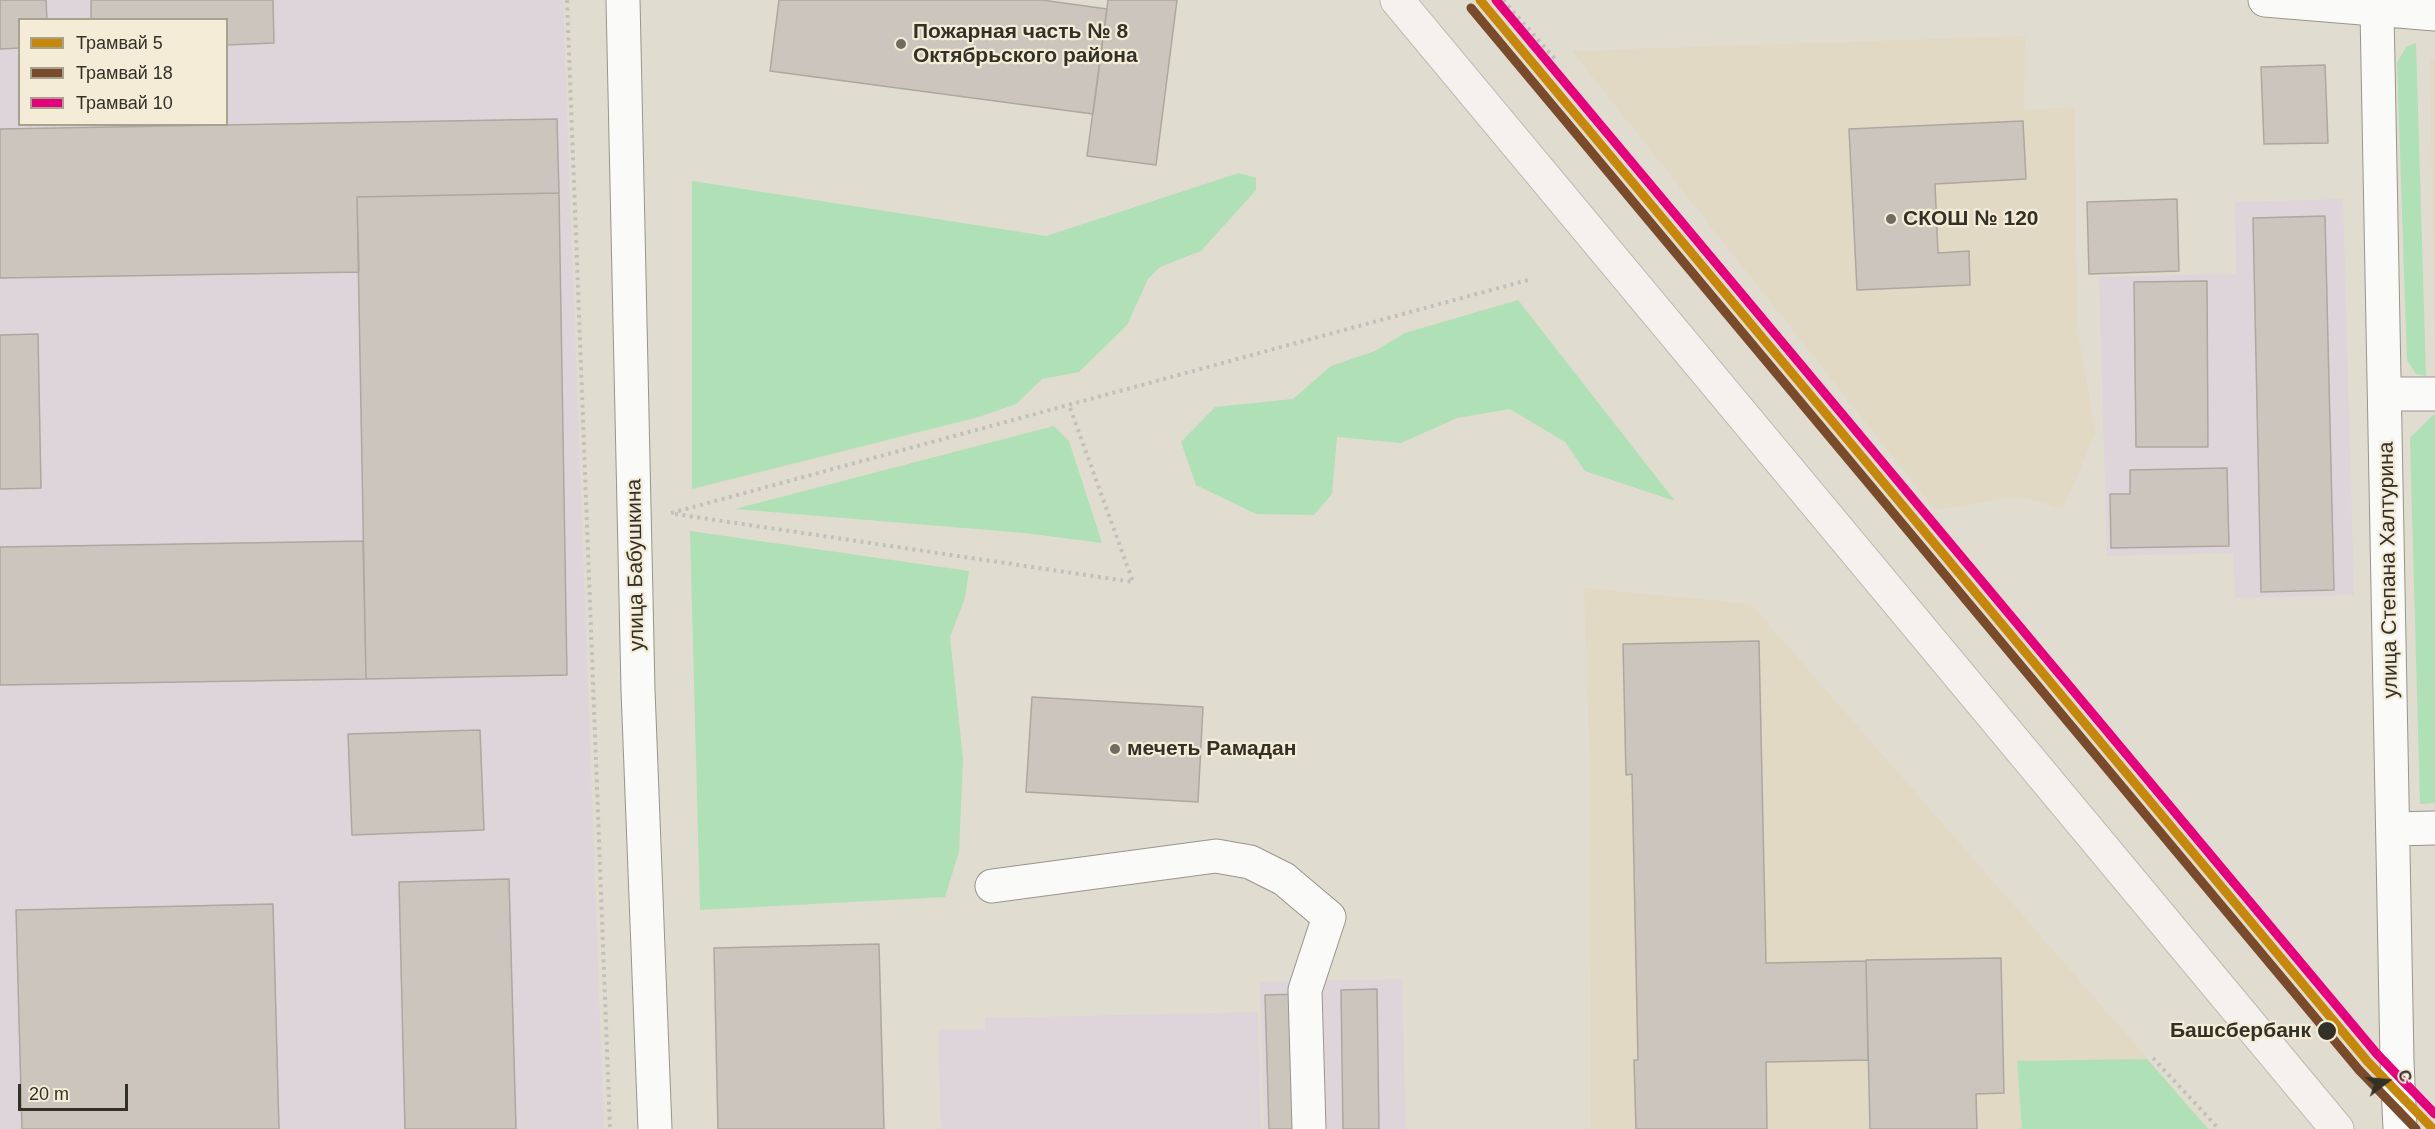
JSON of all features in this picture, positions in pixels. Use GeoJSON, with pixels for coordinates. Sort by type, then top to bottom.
{"type":"FeatureCollection","features":[{"type":"Feature","properties":{"kind":"main road"},"geometry":{"type":"LineString","coordinates":[[1397,0],[2337,1129]]}},
{"type":"Feature","properties":{"kind":"street","name":"улица Бабушкина"},"geometry":{"type":"LineString","coordinates":[[623,0],[638,690],[655,1129]]}},
{"type":"Feature","properties":{"kind":"street"},"geometry":{"type":"LineString","coordinates":[[2265,0],[2435,14]]}},
{"type":"Feature","properties":{"kind":"street","name":"улица Степана Халтурина"},"geometry":{"type":"LineString","coordinates":[[2377,11],[2400,1129]]}},
{"type":"Feature","properties":{"kind":"street"},"geometry":{"type":"LineString","coordinates":[[2385,394],[2435,393]]}},
{"type":"Feature","properties":{"kind":"street"},"geometry":{"type":"LineString","coordinates":[[2394,829],[2435,828]]}},
{"type":"Feature","properties":{"kind":"street"},"geometry":{"type":"LineString","coordinates":[[992,886],[1216,856],[1250,862],[1284,879],[1329,917],[1305,990],[1309,1129]]}},
{"type":"Feature","properties":{"kind":"path"},"geometry":{"type":"LineString","coordinates":[[567,0],[610,1129]]}},
{"type":"Feature","properties":{"kind":"path"},"geometry":{"type":"LineString","coordinates":[[1503,0],[1555,58]]}},
{"type":"Feature","properties":{"kind":"path"},"geometry":{"type":"LineString","coordinates":[[1069,405],[1133,582],[671,513],[1528,280]]}},
{"type":"Feature","properties":{"kind":"path"},"geometry":{"type":"LineString","coordinates":[[2153,1058],[2219,1129]]}},
{"type":"Feature","properties":{"kind":"shaded area"},"geometry":{"type":"Polygon","coordinates":[[[0,0],[563,0],[604,1129],[0,1129],[0,0]]]}},
{"type":"Feature","properties":{"kind":"shaded area","name":"СКОШ № 120"},"geometry":{"type":"Polygon","coordinates":[[[2025,36],[2024,110],[2075,107],[2077,328],[2096,432],[2063,508],[2017,496],[1935,510],[1572,51],[2025,36]]]}},
{"type":"Feature","properties":{"kind":"shaded area"},"geometry":{"type":"Polygon","coordinates":[[[2430,58],[2435,58],[2435,414],[2430,58]]]}},
{"type":"Feature","properties":{"kind":"shaded area"},"geometry":{"type":"Polygon","coordinates":[[[2343,199],[2354,595],[2235,598],[2233,553],[2107,556],[2099,277],[2236,274],[2235,202],[2343,199]]]}},
{"type":"Feature","properties":{"kind":"shaded area"},"geometry":{"type":"Polygon","coordinates":[[[1584,588],[1751,604],[2209,1129],[1591,1129],[1590,778],[1584,588]]]}},
{"type":"Feature","properties":{"kind":"shaded area"},"geometry":{"type":"Polygon","coordinates":[[[1402,979],[1406,1129],[1264,1129],[1260,982],[1402,979]]]}},
{"type":"Feature","properties":{"kind":"shaded area"},"geometry":{"type":"Polygon","coordinates":[[[1258,1012],[1261,1129],[941,1129],[938,1030],[985,1029],[985,1018],[1258,1012]]]}},
{"type":"Feature","properties":{"kind":"green space"},"geometry":{"type":"Polygon","coordinates":[[[2416,43],[2426,376],[2416,374],[2407,360],[2397,63],[2406,47],[2416,43]]]}},
{"type":"Feature","properties":{"kind":"green space"},"geometry":{"type":"Polygon","coordinates":[[[1239,173],[1256,178],[1256,190],[1201,251],[1160,267],[1148,279],[1127,325],[1079,372],[1042,379],[1016,404],[979,417],[692,489],[692,181],[1046,236],[1239,173]]]}},
{"type":"Feature","properties":{"kind":"green space"},"geometry":{"type":"Polygon","coordinates":[[[1518,300],[1675,501],[1585,471],[1565,442],[1510,409],[1457,418],[1401,443],[1337,437],[1332,494],[1314,515],[1256,514],[1196,485],[1181,442],[1215,407],[1293,399],[1331,366],[1375,351],[1405,333],[1518,300]]]}},
{"type":"Feature","properties":{"kind":"green space"},"geometry":{"type":"Polygon","coordinates":[[[2435,415],[2435,803],[2420,804],[2410,438],[2435,415]]]}},
{"type":"Feature","properties":{"kind":"green space"},"geometry":{"type":"Polygon","coordinates":[[[1054,426],[1069,441],[1102,543],[1025,533],[735,509],[1054,426]]]}},
{"type":"Feature","properties":{"kind":"green space"},"geometry":{"type":"Polygon","coordinates":[[[690,531],[969,571],[965,598],[950,637],[963,759],[959,852],[945,897],[700,910],[690,531]]]}},
{"type":"Feature","properties":{"kind":"green space"},"geometry":{"type":"Polygon","coordinates":[[[2147,1059],[2208,1129],[2022,1129],[2017,1061],[2147,1059]]]}},
{"type":"Feature","properties":{"kind":"building"},"geometry":{"type":"Polygon","coordinates":[[[0,0],[46,0],[47,18],[18,18],[18,48],[0,49],[0,0]]]}},
{"type":"Feature","properties":{"kind":"building"},"geometry":{"type":"Polygon","coordinates":[[[91,0],[273,0],[274,43],[228,45],[228,18],[91,18],[91,0]]]}},
{"type":"Feature","properties":{"kind":"building"},"geometry":{"type":"Polygon","coordinates":[[[779,0],[1042,0],[1107,9],[1093,114],[770,71],[779,0]]]}},
{"type":"Feature","properties":{"kind":"building"},"geometry":{"type":"Polygon","coordinates":[[[1108,0],[1177,0],[1156,165],[1087,156],[1108,0]]]}},
{"type":"Feature","properties":{"kind":"building"},"geometry":{"type":"Polygon","coordinates":[[[2325,65],[2328,143],[2264,144],[2261,67],[2325,65]]]}},
{"type":"Feature","properties":{"kind":"building"},"geometry":{"type":"Polygon","coordinates":[[[557,119],[559,193],[357,197],[359,272],[0,278],[0,129],[557,119]]]}},
{"type":"Feature","properties":{"kind":"building"},"geometry":{"type":"Polygon","coordinates":[[[2023,121],[2026,179],[1935,184],[1938,253],[1969,251],[1970,285],[1857,290],[1849,129],[2023,121]]]}},
{"type":"Feature","properties":{"kind":"building"},"geometry":{"type":"Polygon","coordinates":[[[559,193],[567,675],[366,679],[357,197],[559,193]]]}},
{"type":"Feature","properties":{"kind":"building"},"geometry":{"type":"Polygon","coordinates":[[[2177,199],[2179,271],[2089,274],[2087,202],[2177,199]]]}},
{"type":"Feature","properties":{"kind":"building"},"geometry":{"type":"Polygon","coordinates":[[[2325,216],[2334,590],[2261,592],[2253,218],[2325,216]]]}},
{"type":"Feature","properties":{"kind":"building"},"geometry":{"type":"Polygon","coordinates":[[[2207,281],[2208,447],[2136,447],[2134,282],[2207,281]]]}},
{"type":"Feature","properties":{"kind":"building"},"geometry":{"type":"Polygon","coordinates":[[[38,334],[41,488],[0,489],[0,335],[38,334]]]}},
{"type":"Feature","properties":{"kind":"building"},"geometry":{"type":"Polygon","coordinates":[[[2227,468],[2229,546],[2111,548],[2110,494],[2130,494],[2130,470],[2227,468]]]}},
{"type":"Feature","properties":{"kind":"building"},"geometry":{"type":"Polygon","coordinates":[[[363,541],[366,679],[0,685],[0,547],[363,541]]]}},
{"type":"Feature","properties":{"kind":"building"},"geometry":{"type":"Polygon","coordinates":[[[1759,641],[1766,963],[1866,961],[1868,1060],[1766,1062],[1767,1129],[1636,1129],[1634,1060],[1638,1060],[1632,774],[1626,775],[1623,644],[1759,641]]]}},
{"type":"Feature","properties":{"kind":"building","name":"мечеть Рамадан"},"geometry":{"type":"Polygon","coordinates":[[[1032,697],[1203,707],[1198,802],[1026,792],[1032,697]]]}},
{"type":"Feature","properties":{"kind":"building"},"geometry":{"type":"Polygon","coordinates":[[[480,730],[484,830],[352,835],[348,734],[480,730]]]}},
{"type":"Feature","properties":{"kind":"building"},"geometry":{"type":"Polygon","coordinates":[[[509,879],[516,1129],[405,1129],[399,882],[509,879]]]}},
{"type":"Feature","properties":{"kind":"building"},"geometry":{"type":"Polygon","coordinates":[[[273,904],[279,1129],[22,1129],[16,910],[273,904]]]}},
{"type":"Feature","properties":{"kind":"building"},"geometry":{"type":"Polygon","coordinates":[[[879,944],[884,1129],[718,1129],[714,948],[879,944]]]}},
{"type":"Feature","properties":{"kind":"building"},"geometry":{"type":"Polygon","coordinates":[[[2001,958],[2004,1093],[1976,1094],[1977,1129],[1870,1129],[1866,960],[2001,958]]]}},
{"type":"Feature","properties":{"kind":"building"},"geometry":{"type":"Polygon","coordinates":[[[1377,989],[1379,1129],[1343,1129],[1341,990],[1377,989]]]}},
{"type":"Feature","properties":{"kind":"building"},"geometry":{"type":"Polygon","coordinates":[[[1300,994],[1304,1129],[1269,1129],[1265,995],[1300,994]]]}},
{"type":"Feature","properties":{"kind":"tram line","name":"5"},"geometry":{"type":"LineString","coordinates":[[1480,0],[2368,1062],[2433,1129]]}},
{"type":"Feature","properties":{"kind":"tram line","name":"10"},"geometry":{"type":"LineString","coordinates":[[1496,0],[2377,1054],[2435,1114]]}},
{"type":"Feature","properties":{"kind":"tram line","name":"18"},"geometry":{"type":"LineString","coordinates":[[1471,8],[2359,1070],[2416,1129]]}},
{"type":"Feature","properties":{"kind":"place","name":"Пожарная часть № 8 Октябрьского района"},"geometry":{"type":"Point","coordinates":[901,44]}},
{"type":"Feature","properties":{"kind":"place","name":"СКОШ № 120"},"geometry":{"type":"Point","coordinates":[1891,219]}},
{"type":"Feature","properties":{"kind":"place","name":"мечеть Рамадан"},"geometry":{"type":"Point","coordinates":[1115,749]}},
{"type":"Feature","properties":{"kind":"place","name":"Башсбербанк"},"geometry":{"type":"Point","coordinates":[2327,1031]}}]}
